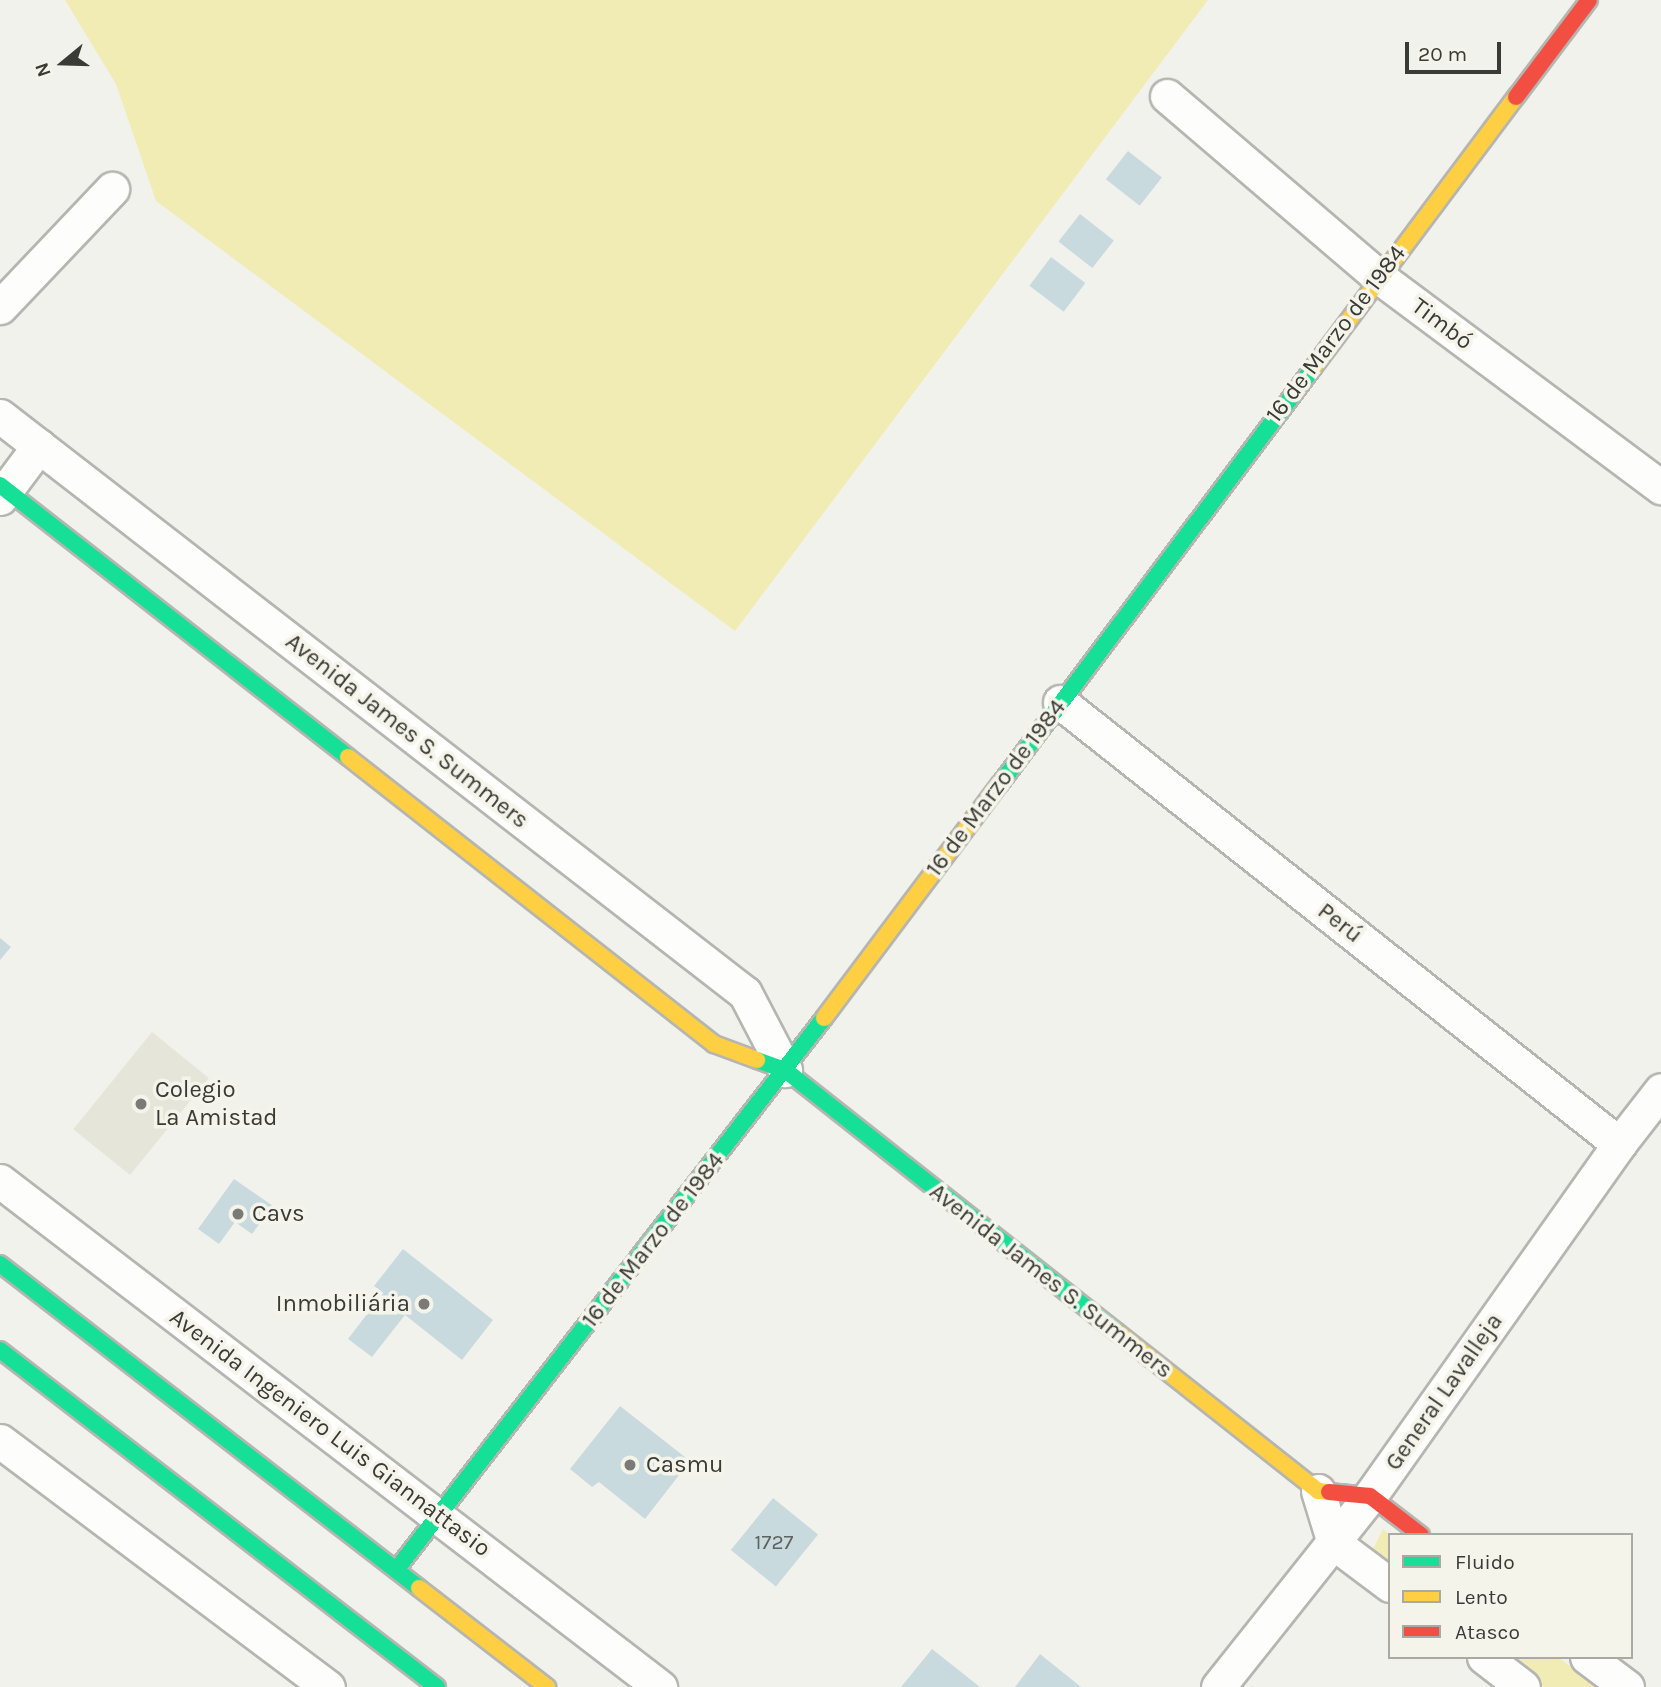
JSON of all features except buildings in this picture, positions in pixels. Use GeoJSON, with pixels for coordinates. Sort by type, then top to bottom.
{"type":"FeatureCollection","features":[{"type":"Feature","properties":{"kind":"street","name":"16 de Marzo de 1984"},"geometry":{"type":"LineString","coordinates":[[396,1570],[440,1517],[785,1070],[1588,0]]}},
{"type":"Feature","properties":{"kind":"street","name":"Timbó"},"geometry":{"type":"LineString","coordinates":[[1167,96],[1379,277],[1661,487]]}},
{"type":"Feature","properties":{"kind":"street"},"geometry":{"type":"LineString","coordinates":[[0,307],[112,189]]}},
{"type":"Feature","properties":{"kind":"street","name":"Avenida James S. Summers"},"geometry":{"type":"LineString","coordinates":[[0,416],[745,993],[785,1070]]}},
{"type":"Feature","properties":{"kind":"street"},"geometry":{"type":"LineString","coordinates":[[2,491],[39,446]]}},
{"type":"Feature","properties":{"kind":"street","name":"Avenida James S. Summers"},"geometry":{"type":"LineString","coordinates":[[2,491],[714,1044],[785,1070],[1318,1491]]}},
{"type":"Feature","properties":{"kind":"street","name":"Perú"},"geometry":{"type":"LineString","coordinates":[[1060,702],[1619,1143]]}},
{"type":"Feature","properties":{"kind":"street","name":"General Lavalleja"},"geometry":{"type":"LineString","coordinates":[[1218,1687],[1370,1496],[1619,1143],[1661,1090]]}},
{"type":"Feature","properties":{"kind":"street","name":"Avenida Ingeniero Luis Giannattasio"},"geometry":{"type":"LineString","coordinates":[[0,1181],[660,1687]]}},
{"type":"Feature","properties":{"kind":"street"},"geometry":{"type":"LineString","coordinates":[[0,1264],[547,1687]]}},
{"type":"Feature","properties":{"kind":"street"},"geometry":{"type":"LineString","coordinates":[[0,1350],[437,1687]]}},
{"type":"Feature","properties":{"kind":"street"},"geometry":{"type":"LineString","coordinates":[[0,1441],[295,1677],[328,1687]]}},
{"type":"Feature","properties":{"kind":"street"},"geometry":{"type":"LineString","coordinates":[[1388,1584],[1334,1543],[1318,1491],[1370,1496],[1418,1533]]}},
{"type":"Feature","properties":{"kind":"street"},"geometry":{"type":"LineString","coordinates":[[1487,1659],[1523,1687]]}},
{"type":"Feature","properties":{"kind":"street"},"geometry":{"type":"LineString","coordinates":[[1590,1659],[1627,1687]]}},
{"type":"Feature","properties":{"kind":"shaded area"},"geometry":{"type":"Polygon","coordinates":[[[65,0],[1208,0],[735,631],[156,201],[116,84],[65,0]]]}},
{"type":"Feature","properties":{"kind":"shaded area","name":"Colegio La Amistad"},"geometry":{"type":"Polygon","coordinates":[[[152,1032],[209,1078],[130,1175],[73,1129],[152,1032]]]}},
{"type":"Feature","properties":{"kind":"shaded area"},"geometry":{"type":"Polygon","coordinates":[[[1383,1529],[1388,1533],[1388,1568],[1370,1555],[1383,1529]]]}},
{"type":"Feature","properties":{"kind":"shaded area"},"geometry":{"type":"Polygon","coordinates":[[[1508,1659],[1561,1659],[1598,1687],[1544,1687],[1508,1659]]]}},
{"type":"Feature","properties":{"kind":"traffic: fast"},"geometry":{"type":"LineString","coordinates":[[1000,784],[1313,368]]}},
{"type":"Feature","properties":{"kind":"traffic: fast"},"geometry":{"type":"LineString","coordinates":[[0,485],[348,757]]}},
{"type":"Feature","properties":{"kind":"traffic: fast"},"geometry":{"type":"LineString","coordinates":[[396,1570],[824,1018]]}},
{"type":"Feature","properties":{"kind":"traffic: fast"},"geometry":{"type":"LineString","coordinates":[[757,1060],[785,1070],[1117,1332]]}},
{"type":"Feature","properties":{"kind":"traffic: fast"},"geometry":{"type":"LineString","coordinates":[[0,1264],[419,1588]]}},
{"type":"Feature","properties":{"kind":"traffic: fast"},"geometry":{"type":"LineString","coordinates":[[0,1350],[437,1687]]}},
{"type":"Feature","properties":{"kind":"traffic: slow"},"geometry":{"type":"LineString","coordinates":[[1313,368],[1516,97]]}},
{"type":"Feature","properties":{"kind":"traffic: slow"},"geometry":{"type":"LineString","coordinates":[[348,757],[714,1044],[757,1060]]}},
{"type":"Feature","properties":{"kind":"traffic: slow"},"geometry":{"type":"LineString","coordinates":[[824,1018],[1000,784]]}},
{"type":"Feature","properties":{"kind":"traffic: slow"},"geometry":{"type":"LineString","coordinates":[[1117,1332],[1318,1491],[1329,1492]]}},
{"type":"Feature","properties":{"kind":"traffic: slow"},"geometry":{"type":"LineString","coordinates":[[419,1588],[547,1687]]}},
{"type":"Feature","properties":{"kind":"traffic: jam"},"geometry":{"type":"LineString","coordinates":[[1516,97],[1589,0]]}},
{"type":"Feature","properties":{"kind":"traffic: jam"},"geometry":{"type":"LineString","coordinates":[[1329,1492],[1370,1496],[1418,1533]]}},
{"type":"Feature","properties":{"kind":"place","name":"Colegio La Amistad"},"geometry":{"type":"Point","coordinates":[141,1104]}},
{"type":"Feature","properties":{"kind":"place","name":"Cavs"},"geometry":{"type":"Point","coordinates":[238,1214]}},
{"type":"Feature","properties":{"kind":"place","name":"Inmobiliária"},"geometry":{"type":"Point","coordinates":[424,1304]}},
{"type":"Feature","properties":{"kind":"place","name":"Casmu"},"geometry":{"type":"Point","coordinates":[630,1465]}}]}
